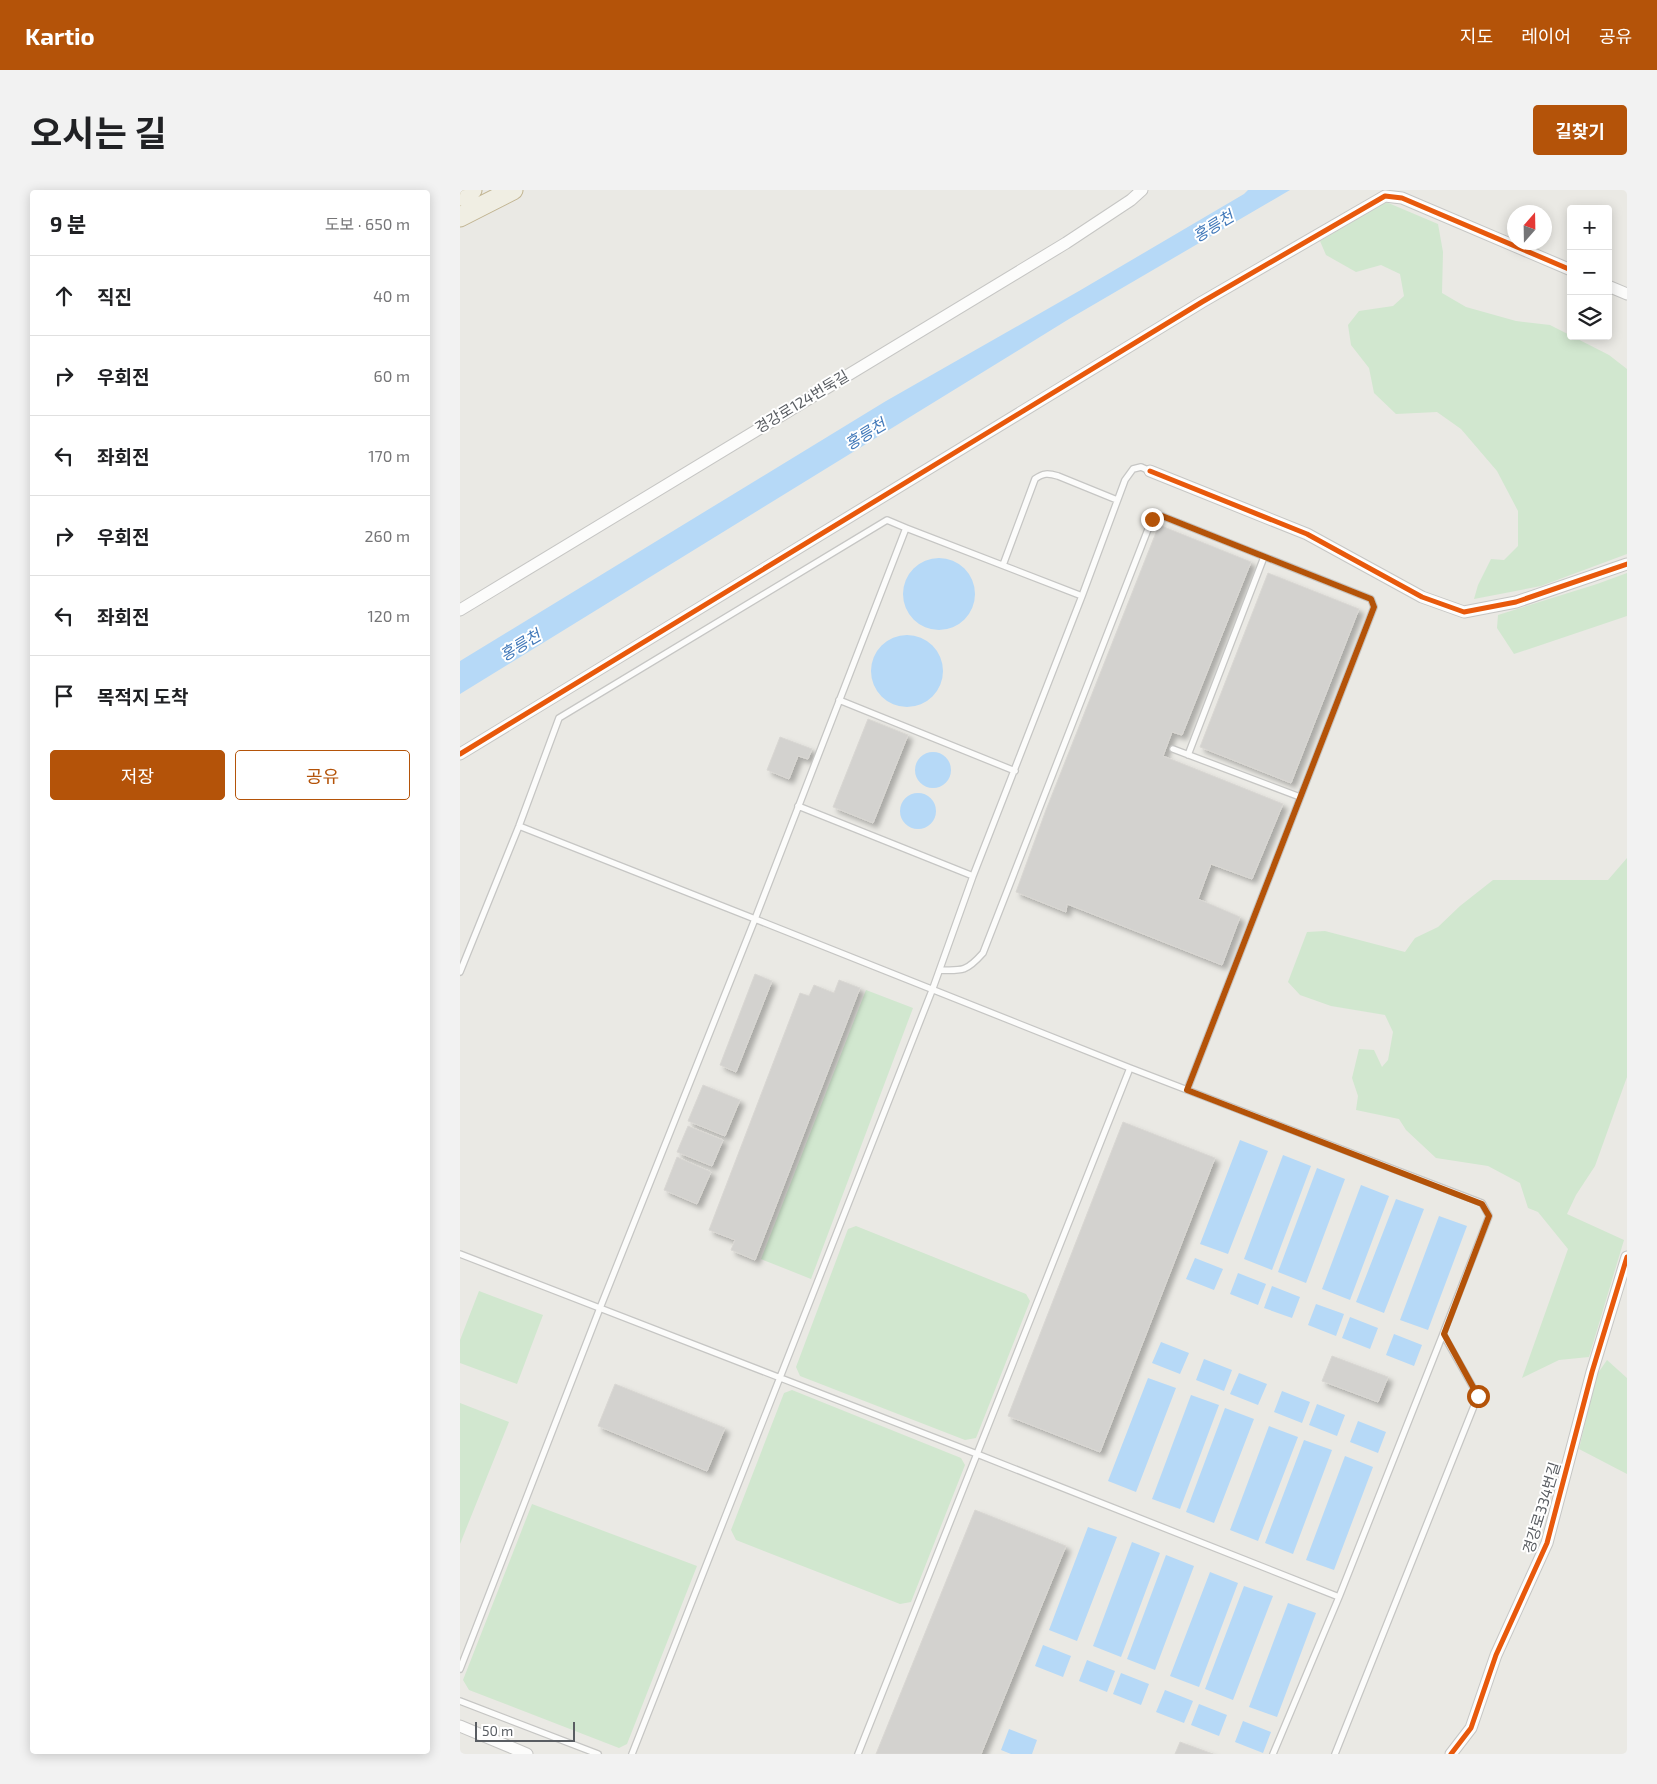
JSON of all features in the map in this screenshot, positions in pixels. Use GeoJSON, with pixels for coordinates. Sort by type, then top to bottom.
{"type":"FeatureCollection","features":[{"type":"Feature","properties":{"kind":"highway"},"geometry":{"type":"LineString","coordinates":[[460,196],[472,190]]}},
{"type":"Feature","properties":{"kind":"highway"},"geometry":{"type":"LineString","coordinates":[[460,217],[513,190]]}},
{"type":"Feature","properties":{"kind":"street","name":"경강로124번둑길"},"geometry":{"type":"LineString","coordinates":[[460,610],[1066,242],[1131,200],[1142,190]]}},
{"type":"Feature","properties":{"kind":"street"},"geometry":{"type":"LineString","coordinates":[[460,754],[1202,302],[1384,196],[1402,198],[1567,268]]}},
{"type":"Feature","properties":{"kind":"street"},"geometry":{"type":"LineString","coordinates":[[1612,288],[1627,294]]}},
{"type":"Feature","properties":{"kind":"street"},"geometry":{"type":"LineString","coordinates":[[1150,470],[1307,534],[1422,597],[1464,612],[1516,602],[1627,564]]}},
{"type":"Feature","properties":{"kind":"street","name":"경강로334번길"},"geometry":{"type":"LineString","coordinates":[[1451,1754],[1471,1728],[1496,1655],[1547,1543],[1592,1372],[1627,1257]]}},
{"type":"Feature","properties":{"kind":"street"},"geometry":{"type":"LineString","coordinates":[[460,1726],[527,1754]]}},
{"type":"Feature","properties":{"kind":"lane"},"geometry":{"type":"LineString","coordinates":[[632,1754],[940,970],[973,876],[1082,596],[1117,500],[1133,469],[1142,468],[1150,470]]}},
{"type":"Feature","properties":{"kind":"lane"},"geometry":{"type":"LineString","coordinates":[[1003,566],[1035,479],[1041,474],[1048,473],[1058,476],[1117,500]]}},
{"type":"Feature","properties":{"kind":"lane"},"geometry":{"type":"LineString","coordinates":[[940,970],[958,971],[971,966],[983,953],[1152,519],[1162,516],[1371,599],[1374,607],[1187,1090]]}},
{"type":"Feature","properties":{"kind":"lane"},"geometry":{"type":"LineString","coordinates":[[460,972],[519,826],[559,718],[888,520],[1082,596]]}},
{"type":"Feature","properties":{"kind":"lane"},"geometry":{"type":"LineString","coordinates":[[460,1669],[600,1308],[755,919],[906,528]]}},
{"type":"Feature","properties":{"kind":"lane"},"geometry":{"type":"LineString","coordinates":[[1188,755],[1264,556]]}},
{"type":"Feature","properties":{"kind":"lane"},"geometry":{"type":"LineString","coordinates":[[839,700],[1015,770]]}},
{"type":"Feature","properties":{"kind":"lane"},"geometry":{"type":"LineString","coordinates":[[1173,749],[1300,798]]}},
{"type":"Feature","properties":{"kind":"lane"},"geometry":{"type":"LineString","coordinates":[[798,806],[973,876]]}},
{"type":"Feature","properties":{"kind":"lane"},"geometry":{"type":"LineString","coordinates":[[519,826],[933,988],[1130,1068],[1482,1204],[1489,1216],[1339,1597],[1273,1754]]}},
{"type":"Feature","properties":{"kind":"lane"},"geometry":{"type":"LineString","coordinates":[[858,1754],[1130,1068]]}},
{"type":"Feature","properties":{"kind":"lane"},"geometry":{"type":"LineString","coordinates":[[460,1254],[977,1454],[1339,1597]]}},
{"type":"Feature","properties":{"kind":"lane"},"geometry":{"type":"LineString","coordinates":[[1335,1754],[1478,1396],[1444,1334]]}},
{"type":"Feature","properties":{"kind":"lane"},"geometry":{"type":"LineString","coordinates":[[460,1701],[598,1754]]}},
{"type":"Feature","properties":{"kind":"green space"},"geometry":{"type":"Polygon","coordinates":[[[1386,202],[1438,224],[1443,252],[1442,293],[1466,307],[1516,321],[1550,325],[1567,334],[1567,340],[1580,340],[1609,355],[1627,369],[1627,554],[1541,586],[1474,599],[1478,585],[1491,559],[1504,560],[1518,546],[1518,511],[1497,471],[1461,429],[1437,412],[1396,414],[1374,393],[1369,368],[1351,345],[1348,325],[1359,311],[1393,306],[1404,296],[1400,274],[1381,265],[1356,272],[1326,255],[1320,241],[1386,202]]]}},
{"type":"Feature","properties":{"kind":"green space"},"geometry":{"type":"Polygon","coordinates":[[[1627,573],[1627,616],[1514,654],[1497,628],[1498,615],[1627,573]]]}},
{"type":"Feature","properties":{"kind":"green space"},"geometry":{"type":"Polygon","coordinates":[[[1627,858],[1627,1077],[1595,1166],[1576,1195],[1567,1214],[1624,1240],[1589,1357],[1559,1360],[1522,1378],[1568,1249],[1538,1212],[1528,1208],[1520,1183],[1488,1166],[1436,1158],[1406,1130],[1399,1119],[1356,1110],[1358,1096],[1352,1078],[1359,1049],[1374,1050],[1382,1067],[1388,1060],[1393,1032],[1385,1015],[1331,1006],[1300,995],[1288,982],[1307,932],[1325,931],[1405,952],[1415,938],[1438,927],[1460,906],[1493,880],[1608,880],[1627,858]]]}},
{"type":"Feature","properties":{"kind":"green space"},"geometry":{"type":"Polygon","coordinates":[[[866,990],[913,1008],[811,1279],[761,1259],[866,990]]]}},
{"type":"Feature","properties":{"kind":"green space"},"geometry":{"type":"Polygon","coordinates":[[[856,1226],[1026,1294],[1030,1301],[976,1438],[965,1440],[800,1376],[796,1367],[848,1229],[856,1226]]]}},
{"type":"Feature","properties":{"kind":"green space"},"geometry":{"type":"Polygon","coordinates":[[[479,1291],[543,1315],[517,1384],[460,1363],[460,1340],[479,1291]]]}},
{"type":"Feature","properties":{"kind":"green space"},"geometry":{"type":"Polygon","coordinates":[[[1607,1360],[1627,1378],[1627,1474],[1579,1449],[1596,1376],[1607,1360]]]}},
{"type":"Feature","properties":{"kind":"green space"},"geometry":{"type":"Polygon","coordinates":[[[792,1390],[961,1458],[965,1465],[911,1602],[900,1604],[736,1540],[731,1530],[784,1393],[792,1390]]]}},
{"type":"Feature","properties":{"kind":"green space"},"geometry":{"type":"Polygon","coordinates":[[[460,1403],[509,1422],[460,1544],[460,1403]]]}},
{"type":"Feature","properties":{"kind":"green space"},"geometry":{"type":"Polygon","coordinates":[[[532,1504],[697,1566],[627,1744],[619,1748],[469,1690],[463,1680],[532,1504]]]}},
{"type":"Feature","properties":{"kind":"water","name":"홍릉천"},"geometry":{"type":"Polygon","coordinates":[[[1248,190],[1290,190],[1069,319],[460,694],[460,661],[886,401],[1079,291],[1248,190]]]}},
{"type":"Feature","properties":{"kind":"water"},"geometry":{"type":"Polygon","coordinates":[[[939,558],[959,564],[969,574],[975,594],[969,614],[959,624],[939,630],[919,624],[909,614],[903,594],[909,574],[919,564],[939,558]]]}},
{"type":"Feature","properties":{"kind":"water"},"geometry":{"type":"Polygon","coordinates":[[[907,635],[927,641],[937,651],[943,671],[937,691],[927,701],[907,707],[887,701],[877,691],[871,671],[877,651],[887,641],[907,635]]]}},
{"type":"Feature","properties":{"kind":"water"},"geometry":{"type":"Polygon","coordinates":[[[933,752],[945,758],[951,770],[945,782],[933,788],[921,782],[915,770],[921,758],[933,752]]]}},
{"type":"Feature","properties":{"kind":"water"},"geometry":{"type":"Polygon","coordinates":[[[918,793],[930,799],[936,811],[930,823],[918,829],[906,823],[900,811],[906,799],[918,793]]]}},
{"type":"Feature","properties":{"kind":"water"},"geometry":{"type":"Polygon","coordinates":[[[1240,1140],[1268,1151],[1228,1254],[1200,1244],[1240,1140]]]}},
{"type":"Feature","properties":{"kind":"water"},"geometry":{"type":"Polygon","coordinates":[[[1283,1155],[1311,1166],[1272,1270],[1244,1259],[1283,1155]]]}},
{"type":"Feature","properties":{"kind":"water"},"geometry":{"type":"Polygon","coordinates":[[[1317,1168],[1345,1179],[1306,1283],[1278,1272],[1317,1168]]]}},
{"type":"Feature","properties":{"kind":"water"},"geometry":{"type":"Polygon","coordinates":[[[1361,1185],[1389,1196],[1350,1300],[1322,1289],[1361,1185]]]}},
{"type":"Feature","properties":{"kind":"water"},"geometry":{"type":"Polygon","coordinates":[[[1396,1199],[1424,1209],[1384,1313],[1356,1302],[1396,1199]]]}},
{"type":"Feature","properties":{"kind":"water"},"geometry":{"type":"Polygon","coordinates":[[[1439,1216],[1467,1226],[1428,1330],[1400,1320],[1439,1216]]]}},
{"type":"Feature","properties":{"kind":"water"},"geometry":{"type":"Polygon","coordinates":[[[1195,1258],[1223,1269],[1214,1290],[1186,1279],[1195,1258]]]}},
{"type":"Feature","properties":{"kind":"water"},"geometry":{"type":"Polygon","coordinates":[[[1238,1273],[1266,1284],[1258,1305],[1230,1294],[1238,1273]]]}},
{"type":"Feature","properties":{"kind":"water"},"geometry":{"type":"Polygon","coordinates":[[[1272,1286],[1300,1297],[1292,1318],[1264,1308],[1272,1286]]]}},
{"type":"Feature","properties":{"kind":"water"},"geometry":{"type":"Polygon","coordinates":[[[1316,1304],[1344,1314],[1336,1336],[1308,1325],[1316,1304]]]}},
{"type":"Feature","properties":{"kind":"water"},"geometry":{"type":"Polygon","coordinates":[[[1350,1317],[1378,1328],[1370,1349],[1342,1338],[1350,1317]]]}},
{"type":"Feature","properties":{"kind":"water"},"geometry":{"type":"Polygon","coordinates":[[[1394,1334],[1422,1345],[1414,1366],[1386,1355],[1394,1334]]]}},
{"type":"Feature","properties":{"kind":"water"},"geometry":{"type":"Polygon","coordinates":[[[1161,1342],[1189,1353],[1180,1374],[1152,1363],[1161,1342]]]}},
{"type":"Feature","properties":{"kind":"water"},"geometry":{"type":"Polygon","coordinates":[[[1204,1359],[1232,1370],[1224,1391],[1196,1380],[1204,1359]]]}},
{"type":"Feature","properties":{"kind":"water"},"geometry":{"type":"Polygon","coordinates":[[[1239,1373],[1267,1384],[1258,1405],[1230,1394],[1239,1373]]]}},
{"type":"Feature","properties":{"kind":"water"},"geometry":{"type":"Polygon","coordinates":[[[1148,1378],[1176,1388],[1136,1492],[1108,1481],[1148,1378]]]}},
{"type":"Feature","properties":{"kind":"water"},"geometry":{"type":"Polygon","coordinates":[[[1282,1391],[1310,1402],[1302,1423],[1274,1412],[1282,1391]]]}},
{"type":"Feature","properties":{"kind":"water"},"geometry":{"type":"Polygon","coordinates":[[[1191,1395],[1219,1405],[1180,1509],[1152,1499],[1191,1395]]]}},
{"type":"Feature","properties":{"kind":"water"},"geometry":{"type":"Polygon","coordinates":[[[1317,1404],[1345,1415],[1337,1436],[1309,1425],[1317,1404]]]}},
{"type":"Feature","properties":{"kind":"water"},"geometry":{"type":"Polygon","coordinates":[[[1225,1408],[1254,1419],[1214,1523],[1186,1512],[1225,1408]]]}},
{"type":"Feature","properties":{"kind":"water"},"geometry":{"type":"Polygon","coordinates":[[[1358,1421],[1386,1432],[1378,1453],[1350,1442],[1358,1421]]]}},
{"type":"Feature","properties":{"kind":"water"},"geometry":{"type":"Polygon","coordinates":[[[1269,1426],[1298,1437],[1258,1541],[1230,1530],[1269,1426]]]}},
{"type":"Feature","properties":{"kind":"water"},"geometry":{"type":"Polygon","coordinates":[[[1304,1440],[1332,1450],[1293,1554],[1265,1543],[1304,1440]]]}},
{"type":"Feature","properties":{"kind":"water"},"geometry":{"type":"Polygon","coordinates":[[[1345,1456],[1373,1467],[1334,1570],[1306,1560],[1345,1456]]]}},
{"type":"Feature","properties":{"kind":"water"},"geometry":{"type":"Polygon","coordinates":[[[1088,1527],[1117,1537],[1077,1641],[1049,1630],[1088,1527]]]}},
{"type":"Feature","properties":{"kind":"water"},"geometry":{"type":"Polygon","coordinates":[[[1132,1542],[1160,1553],[1121,1657],[1093,1646],[1132,1542]]]}},
{"type":"Feature","properties":{"kind":"water"},"geometry":{"type":"Polygon","coordinates":[[[1166,1555],[1194,1566],[1155,1670],[1127,1659],[1166,1555]]]}},
{"type":"Feature","properties":{"kind":"water"},"geometry":{"type":"Polygon","coordinates":[[[1210,1572],[1238,1583],[1199,1687],[1170,1676],[1210,1572]]]}},
{"type":"Feature","properties":{"kind":"water"},"geometry":{"type":"Polygon","coordinates":[[[1244,1586],[1273,1596],[1233,1700],[1205,1689],[1244,1586]]]}},
{"type":"Feature","properties":{"kind":"water"},"geometry":{"type":"Polygon","coordinates":[[[1288,1603],[1316,1613],[1277,1717],[1249,1707],[1288,1603]]]}},
{"type":"Feature","properties":{"kind":"water"},"geometry":{"type":"Polygon","coordinates":[[[1043,1645],[1071,1656],[1063,1677],[1035,1666],[1043,1645]]]}},
{"type":"Feature","properties":{"kind":"water"},"geometry":{"type":"Polygon","coordinates":[[[1087,1660],[1115,1671],[1107,1692],[1079,1681],[1087,1660]]]}},
{"type":"Feature","properties":{"kind":"water"},"geometry":{"type":"Polygon","coordinates":[[[1121,1673],[1149,1684],[1141,1705],[1113,1694],[1121,1673]]]}},
{"type":"Feature","properties":{"kind":"water"},"geometry":{"type":"Polygon","coordinates":[[[1165,1690],[1193,1701],[1184,1723],[1156,1712],[1165,1690]]]}},
{"type":"Feature","properties":{"kind":"water"},"geometry":{"type":"Polygon","coordinates":[[[1199,1704],[1227,1715],[1219,1736],[1191,1725],[1199,1704]]]}},
{"type":"Feature","properties":{"kind":"water"},"geometry":{"type":"Polygon","coordinates":[[[1243,1721],[1271,1732],[1263,1753],[1235,1742],[1243,1721]]]}},
{"type":"Feature","properties":{"kind":"water"},"geometry":{"type":"Polygon","coordinates":[[[1009,1729],[1037,1740],[1032,1754],[1011,1754],[1001,1750],[1009,1729]]]}},
{"type":"Feature","properties":{"kind":"building"},"geometry":{"type":"Polygon","coordinates":[[[1159,525],[1251,562],[1182,735],[1172,732],[1163,756],[1283,804],[1252,879],[1211,864],[1198,899],[1240,917],[1222,965],[1067,904],[1066,912],[1016,892],[1046,810],[1159,525]]]}},
{"type":"Feature","properties":{"kind":"building"},"geometry":{"type":"Polygon","coordinates":[[[1268,573],[1359,609],[1291,783],[1200,747],[1268,573]]]}},
{"type":"Feature","properties":{"kind":"building"},"geometry":{"type":"Polygon","coordinates":[[[868,719],[908,735],[873,823],[833,807],[868,719]]]}},
{"type":"Feature","properties":{"kind":"building"},"geometry":{"type":"Polygon","coordinates":[[[780,737],[812,749],[808,759],[798,756],[789,779],[767,770],[780,737]]]}},
{"type":"Feature","properties":{"kind":"building"},"geometry":{"type":"Polygon","coordinates":[[[755,974],[772,981],[736,1072],[720,1065],[755,974]]]}},
{"type":"Feature","properties":{"kind":"building"},"geometry":{"type":"Polygon","coordinates":[[[839,980],[860,988],[755,1260],[731,1250],[735,1240],[709,1230],[800,993],[809,996],[814,985],[834,993],[839,980]]]}},
{"type":"Feature","properties":{"kind":"building"},"geometry":{"type":"Polygon","coordinates":[[[703,1085],[740,1100],[725,1136],[688,1121],[703,1085]]]}},
{"type":"Feature","properties":{"kind":"building"},"geometry":{"type":"Polygon","coordinates":[[[1123,1122],[1215,1158],[1100,1452],[1008,1416],[1123,1122]]]}},
{"type":"Feature","properties":{"kind":"building"},"geometry":{"type":"Polygon","coordinates":[[[688,1126],[723,1140],[712,1166],[677,1152],[688,1126]]]}},
{"type":"Feature","properties":{"kind":"building"},"geometry":{"type":"Polygon","coordinates":[[[677,1157],[711,1172],[697,1204],[664,1190],[677,1157]]]}},
{"type":"Feature","properties":{"kind":"building"},"geometry":{"type":"Polygon","coordinates":[[[1332,1356],[1388,1377],[1378,1402],[1322,1381],[1332,1356]]]}},
{"type":"Feature","properties":{"kind":"building"},"geometry":{"type":"Polygon","coordinates":[[[615,1384],[725,1428],[707,1471],[598,1426],[615,1384]]]}},
{"type":"Feature","properties":{"kind":"building"},"geometry":{"type":"Polygon","coordinates":[[[975,1510],[1066,1546],[981,1754],[876,1754],[975,1510]]]}},
{"type":"Feature","properties":{"kind":"building"},"geometry":{"type":"Polygon","coordinates":[[[1180,1742],[1213,1754],[1175,1754],[1180,1742]]]}},
{"type":"Feature","properties":{"kind":"cycle path"},"geometry":{"type":"LineString","coordinates":[[460,754],[1202,302],[1385,196],[1402,198],[1567,268]]}},
{"type":"Feature","properties":{"kind":"cycle path"},"geometry":{"type":"LineString","coordinates":[[1150,471],[1307,534],[1422,597],[1464,612],[1516,602],[1627,564]]}},
{"type":"Feature","properties":{"kind":"cycle path"},"geometry":{"type":"LineString","coordinates":[[1451,1754],[1471,1728],[1496,1655],[1547,1543],[1592,1372],[1627,1257]]}},
{"type":"Feature","properties":{"kind":"route"},"geometry":{"type":"LineString","coordinates":[[1152,519],[1162,516],[1371,599],[1374,607],[1187,1090],[1482,1204],[1489,1216],[1444,1334],[1478,1396]]}}]}
